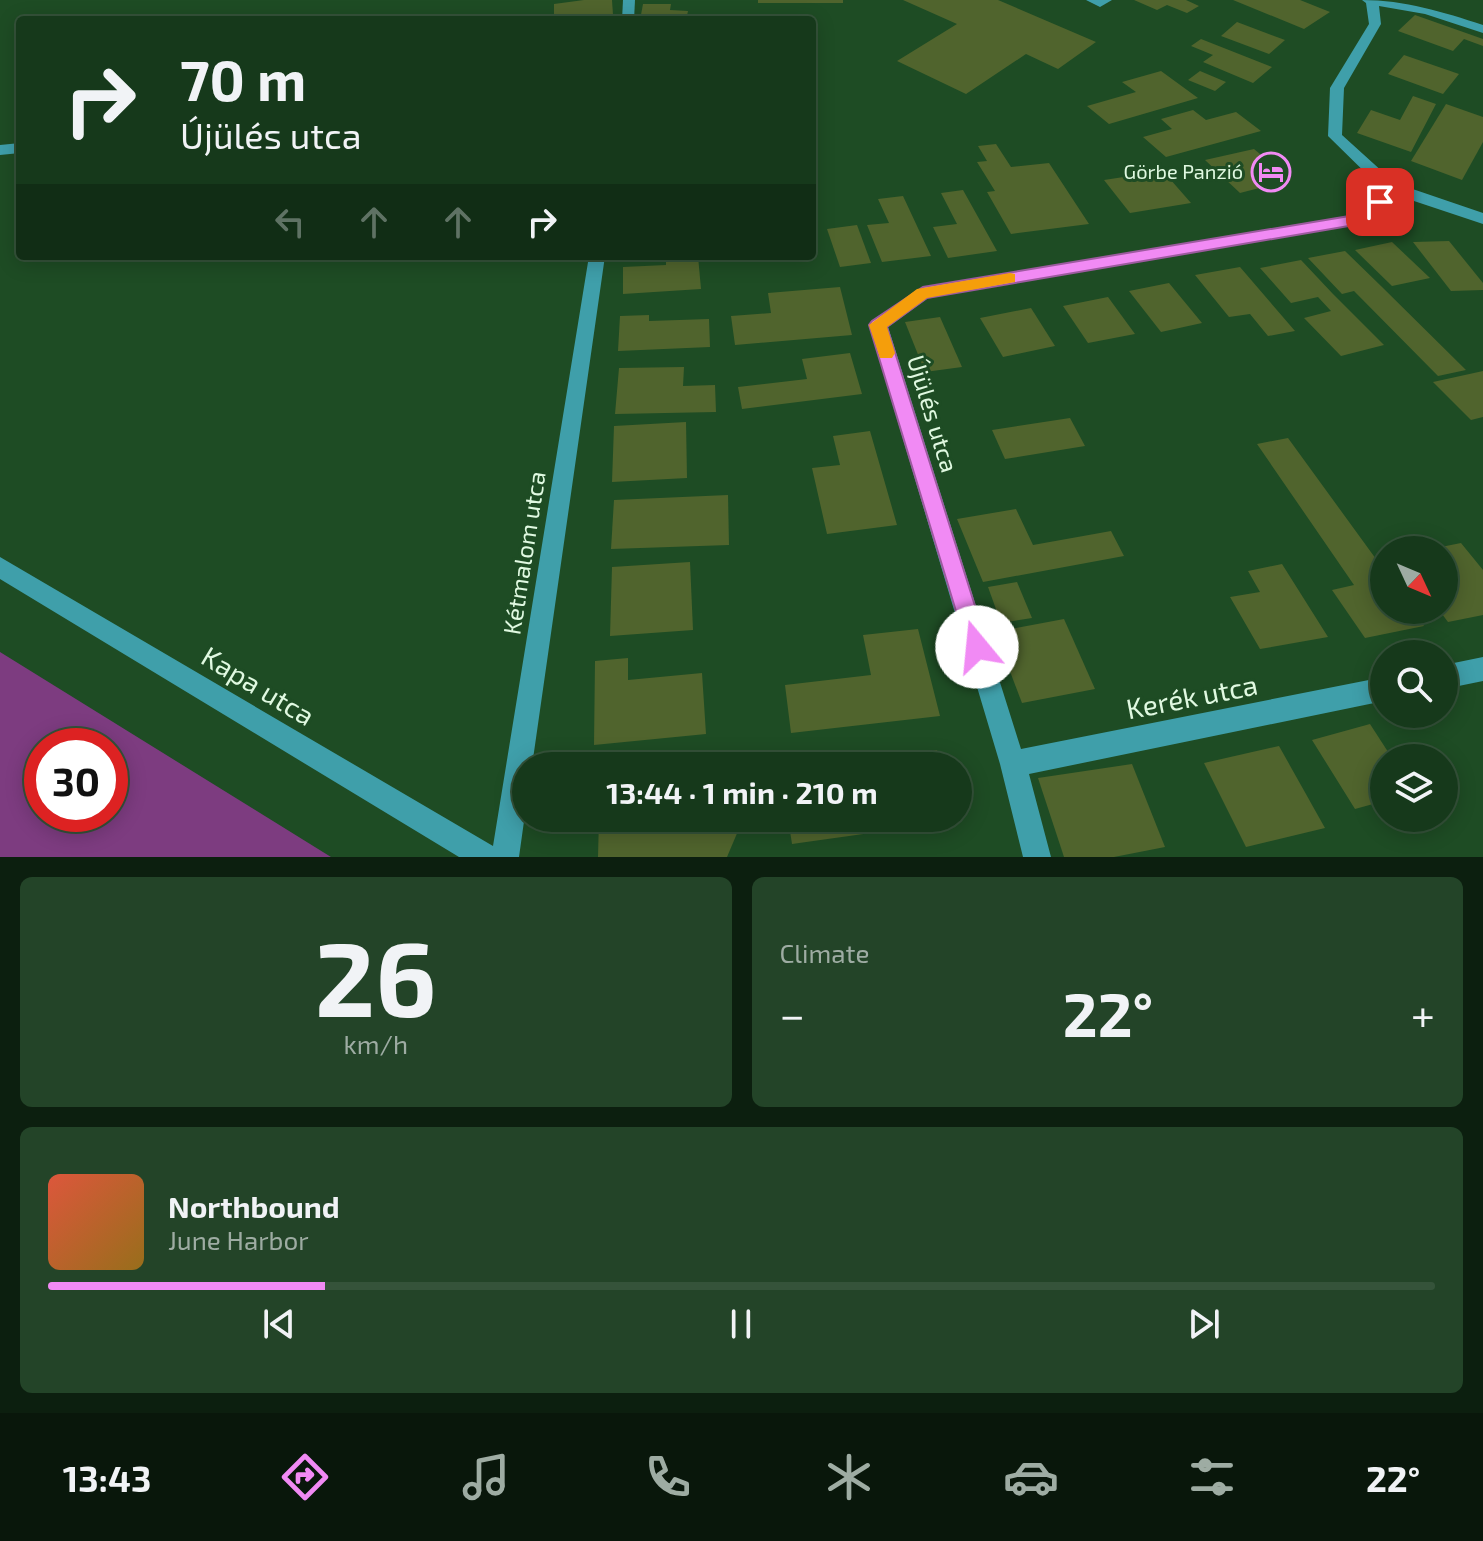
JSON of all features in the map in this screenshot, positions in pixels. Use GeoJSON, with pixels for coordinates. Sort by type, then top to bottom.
{"type":"FeatureCollection","features":[{"type":"Feature","properties":{"kind":"street"},"geometry":{"type":"LineString","coordinates":[[1092,0],[1100,3],[1106,0]]}},
{"type":"Feature","properties":{"kind":"street"},"geometry":{"type":"LineString","coordinates":[[1483,29],[1427,11],[1370,0],[1375,24],[1337,88],[1335,136],[1389,187],[1483,219]]}},
{"type":"Feature","properties":{"kind":"street","name":"Újülés utca"},"geometry":{"type":"LineString","coordinates":[[1037,857],[1013,764],[878,325],[923,293],[1372,217],[1389,187]]}},
{"type":"Feature","properties":{"kind":"street","name":"Kétmalom utca"},"geometry":{"type":"LineString","coordinates":[[505,857],[596,260]]}},
{"type":"Feature","properties":{"kind":"street","name":"Kapa utca"},"geometry":{"type":"LineString","coordinates":[[0,567],[485,857]]}},
{"type":"Feature","properties":{"kind":"street"},"geometry":{"type":"LineString","coordinates":[[1458,674],[1483,669]]}},
{"type":"Feature","properties":{"kind":"street","name":"Kerék utca"},"geometry":{"type":"LineString","coordinates":[[1013,764],[1370,692]]}},
{"type":"Feature","properties":{"kind":"shaded area"},"geometry":{"type":"Polygon","coordinates":[[[0,652],[123,728],[24,728],[24,832],[128,832],[128,731],[331,857],[0,857],[0,652]]]}},
{"type":"Feature","properties":{"kind":"building"},"geometry":{"type":"Polygon","coordinates":[[[612,0],[613,15],[554,16],[554,4],[612,0]]]}},
{"type":"Feature","properties":{"kind":"building"},"geometry":{"type":"Polygon","coordinates":[[[758,0],[843,0],[843,3],[758,3],[758,0]]]}},
{"type":"Feature","properties":{"kind":"building"},"geometry":{"type":"Polygon","coordinates":[[[903,0],[998,0],[1096,42],[1058,69],[1026,54],[966,94],[897,61],[957,24],[903,0]]]}},
{"type":"Feature","properties":{"kind":"building"},"geometry":{"type":"Polygon","coordinates":[[[1134,0],[1186,0],[1199,6],[1187,13],[1167,5],[1157,10],[1134,0]]]}},
{"type":"Feature","properties":{"kind":"building"},"geometry":{"type":"Polygon","coordinates":[[[1233,0],[1300,0],[1330,12],[1304,29],[1233,0]]]}},
{"type":"Feature","properties":{"kind":"building"},"geometry":{"type":"Polygon","coordinates":[[[643,4],[671,4],[670,10],[688,11],[687,16],[641,16],[643,4]]]}},
{"type":"Feature","properties":{"kind":"building"},"geometry":{"type":"Polygon","coordinates":[[[1415,15],[1483,39],[1483,46],[1464,39],[1453,51],[1398,31],[1415,15]]]}},
{"type":"Feature","properties":{"kind":"building"},"geometry":{"type":"Polygon","coordinates":[[[1237,22],[1285,40],[1269,54],[1221,36],[1237,22]]]}},
{"type":"Feature","properties":{"kind":"building"},"geometry":{"type":"Polygon","coordinates":[[[1201,39],[1272,67],[1253,83],[1203,62],[1213,55],[1191,46],[1201,39]]]}},
{"type":"Feature","properties":{"kind":"building"},"geometry":{"type":"Polygon","coordinates":[[[1404,55],[1459,74],[1443,94],[1388,74],[1404,55]]]}},
{"type":"Feature","properties":{"kind":"building"},"geometry":{"type":"Polygon","coordinates":[[[1161,71],[1198,98],[1109,124],[1087,106],[1136,92],[1122,82],[1161,71]]]}},
{"type":"Feature","properties":{"kind":"building"},"geometry":{"type":"Polygon","coordinates":[[[1200,71],[1226,82],[1215,91],[1188,80],[1200,71]]]}},
{"type":"Feature","properties":{"kind":"building"},"geometry":{"type":"Polygon","coordinates":[[[1413,96],[1436,104],[1411,152],[1357,133],[1371,110],[1400,120],[1413,96]]]}},
{"type":"Feature","properties":{"kind":"building"},"geometry":{"type":"Polygon","coordinates":[[[1446,104],[1483,117],[1483,142],[1462,180],[1411,161],[1446,104]]]}},
{"type":"Feature","properties":{"kind":"building"},"geometry":{"type":"Polygon","coordinates":[[[1193,110],[1206,120],[1236,112],[1261,131],[1166,157],[1143,137],[1172,129],[1161,119],[1193,110]]]}},
{"type":"Feature","properties":{"kind":"building"},"geometry":{"type":"Polygon","coordinates":[[[996,144],[1011,167],[1049,163],[1089,224],[1011,234],[987,192],[995,191],[977,162],[987,161],[978,146],[996,144]]]}},
{"type":"Feature","properties":{"kind":"building"},"geometry":{"type":"Polygon","coordinates":[[[1254,149],[1291,180],[1240,193],[1205,160],[1254,149]]]}},
{"type":"Feature","properties":{"kind":"building"},"geometry":{"type":"Polygon","coordinates":[[[1163,171],[1191,203],[1130,213],[1104,180],[1163,171]]]}},
{"type":"Feature","properties":{"kind":"building"},"geometry":{"type":"Polygon","coordinates":[[[963,190],[997,251],[948,258],[933,227],[957,224],[941,193],[963,190]]]}},
{"type":"Feature","properties":{"kind":"building"},"geometry":{"type":"Polygon","coordinates":[[[903,196],[931,256],[882,262],[867,225],[889,223],[878,199],[903,196]]]}},
{"type":"Feature","properties":{"kind":"building"},"geometry":{"type":"Polygon","coordinates":[[[857,225],[871,263],[840,267],[827,229],[857,225]]]}},
{"type":"Feature","properties":{"kind":"building"},"geometry":{"type":"Polygon","coordinates":[[[1449,241],[1483,283],[1483,290],[1451,291],[1413,242],[1449,241]]]}},
{"type":"Feature","properties":{"kind":"building"},"geometry":{"type":"Polygon","coordinates":[[[1392,242],[1430,278],[1392,286],[1355,250],[1392,242]]]}},
{"type":"Feature","properties":{"kind":"building"},"geometry":{"type":"Polygon","coordinates":[[[1345,251],[1466,370],[1438,376],[1354,291],[1342,294],[1308,258],[1345,251]]]}},
{"type":"Feature","properties":{"kind":"building"},"geometry":{"type":"Polygon","coordinates":[[[666,260],[698,260],[701,289],[623,294],[623,267],[666,265],[666,260]]]}},
{"type":"Feature","properties":{"kind":"building"},"geometry":{"type":"Polygon","coordinates":[[[1301,260],[1384,345],[1341,356],[1304,318],[1331,311],[1318,297],[1291,303],[1260,268],[1301,260]]]}},
{"type":"Feature","properties":{"kind":"building"},"geometry":{"type":"Polygon","coordinates":[[[1240,267],[1295,331],[1268,336],[1250,314],[1229,317],[1195,275],[1240,267]]]}},
{"type":"Feature","properties":{"kind":"building"},"geometry":{"type":"Polygon","coordinates":[[[1169,283],[1202,323],[1161,332],[1129,291],[1169,283]]]}},
{"type":"Feature","properties":{"kind":"building"},"geometry":{"type":"Polygon","coordinates":[[[840,287],[852,335],[735,345],[731,316],[771,313],[768,293],[840,287]]]}},
{"type":"Feature","properties":{"kind":"building"},"geometry":{"type":"Polygon","coordinates":[[[1108,297],[1135,334],[1088,343],[1063,306],[1108,297]]]}},
{"type":"Feature","properties":{"kind":"building"},"geometry":{"type":"Polygon","coordinates":[[[1031,308],[1055,346],[1003,357],[980,318],[1031,308]]]}},
{"type":"Feature","properties":{"kind":"building"},"geometry":{"type":"Polygon","coordinates":[[[649,315],[649,321],[709,319],[710,347],[618,351],[620,316],[649,315]]]}},
{"type":"Feature","properties":{"kind":"building"},"geometry":{"type":"Polygon","coordinates":[[[940,317],[962,367],[925,372],[905,322],[940,317]]]}},
{"type":"Feature","properties":{"kind":"building"},"geometry":{"type":"Polygon","coordinates":[[[850,353],[862,394],[742,409],[738,387],[807,379],[802,359],[850,353]]]}},
{"type":"Feature","properties":{"kind":"building"},"geometry":{"type":"Polygon","coordinates":[[[684,367],[683,386],[715,385],[716,412],[615,414],[619,368],[684,367]]]}},
{"type":"Feature","properties":{"kind":"building"},"geometry":{"type":"Polygon","coordinates":[[[1483,371],[1483,417],[1471,420],[1433,382],[1483,371]]]}},
{"type":"Feature","properties":{"kind":"building"},"geometry":{"type":"Polygon","coordinates":[[[1070,418],[1085,446],[1005,459],[992,430],[1070,418]]]}},
{"type":"Feature","properties":{"kind":"building"},"geometry":{"type":"Polygon","coordinates":[[[686,422],[687,478],[612,482],[614,426],[686,422]]]}},
{"type":"Feature","properties":{"kind":"building"},"geometry":{"type":"Polygon","coordinates":[[[870,431],[897,525],[827,534],[812,468],[840,465],[833,436],[870,431]]]}},
{"type":"Feature","properties":{"kind":"building"},"geometry":{"type":"Polygon","coordinates":[[[1288,438],[1370,551],[1370,624],[1424,626],[1365,638],[1332,590],[1354,585],[1257,444],[1288,438]]]}},
{"type":"Feature","properties":{"kind":"building"},"geometry":{"type":"Polygon","coordinates":[[[728,495],[729,545],[611,549],[614,500],[728,495]]]}},
{"type":"Feature","properties":{"kind":"building"},"geometry":{"type":"Polygon","coordinates":[[[1016,509],[1033,545],[1111,531],[1124,556],[983,582],[957,519],[1016,509]]]}},
{"type":"Feature","properties":{"kind":"building"},"geometry":{"type":"Polygon","coordinates":[[[1461,543],[1483,570],[1483,615],[1458,620],[1458,544],[1461,543]]]}},
{"type":"Feature","properties":{"kind":"building"},"geometry":{"type":"Polygon","coordinates":[[[690,562],[693,630],[610,636],[612,567],[690,562]]]}},
{"type":"Feature","properties":{"kind":"building"},"geometry":{"type":"Polygon","coordinates":[[[1282,564],[1328,637],[1260,649],[1230,597],[1260,592],[1248,571],[1282,564]]]}},
{"type":"Feature","properties":{"kind":"building"},"geometry":{"type":"Polygon","coordinates":[[[1017,582],[1032,618],[1001,623],[988,587],[1017,582]]]}},
{"type":"Feature","properties":{"kind":"building"},"geometry":{"type":"Polygon","coordinates":[[[1064,619],[1095,689],[1022,703],[995,632],[1064,619]]]}},
{"type":"Feature","properties":{"kind":"building"},"geometry":{"type":"Polygon","coordinates":[[[918,629],[940,716],[791,733],[785,685],[871,675],[863,635],[918,629]]]}},
{"type":"Feature","properties":{"kind":"building"},"geometry":{"type":"Polygon","coordinates":[[[628,658],[628,680],[702,673],[706,734],[594,745],[595,661],[628,658]]]}},
{"type":"Feature","properties":{"kind":"building"},"geometry":{"type":"Polygon","coordinates":[[[1370,724],[1383,744],[1370,744],[1370,805],[1355,809],[1312,740],[1370,724]]]}},
{"type":"Feature","properties":{"kind":"building"},"geometry":{"type":"Polygon","coordinates":[[[1279,746],[1325,828],[1246,847],[1204,763],[1279,746]]]}},
{"type":"Feature","properties":{"kind":"building"},"geometry":{"type":"Polygon","coordinates":[[[1132,764],[1165,847],[1114,857],[1064,857],[1038,778],[1132,764]]]}},
{"type":"Feature","properties":{"kind":"building"},"geometry":{"type":"Polygon","coordinates":[[[599,832],[738,832],[727,857],[598,857],[599,832]]]}},
{"type":"Feature","properties":{"kind":"building"},"geometry":{"type":"Polygon","coordinates":[[[790,832],[878,832],[792,844],[790,832]]]}},
{"type":"Feature","properties":{"kind":"slow traffic"},"geometry":{"type":"LineString","coordinates":[[886,353],[878,325],[923,293],[1010,278]]}},
{"type":"Feature","properties":{"kind":"place","name":"Görbe Panzió"},"geometry":{"type":"Point","coordinates":[1271,172]}},
{"type":"Feature","properties":{"kind":"route"},"geometry":{"type":"LineString","coordinates":[[977,647],[878,325],[923,293],[1372,217],[1380,202]]}}]}
